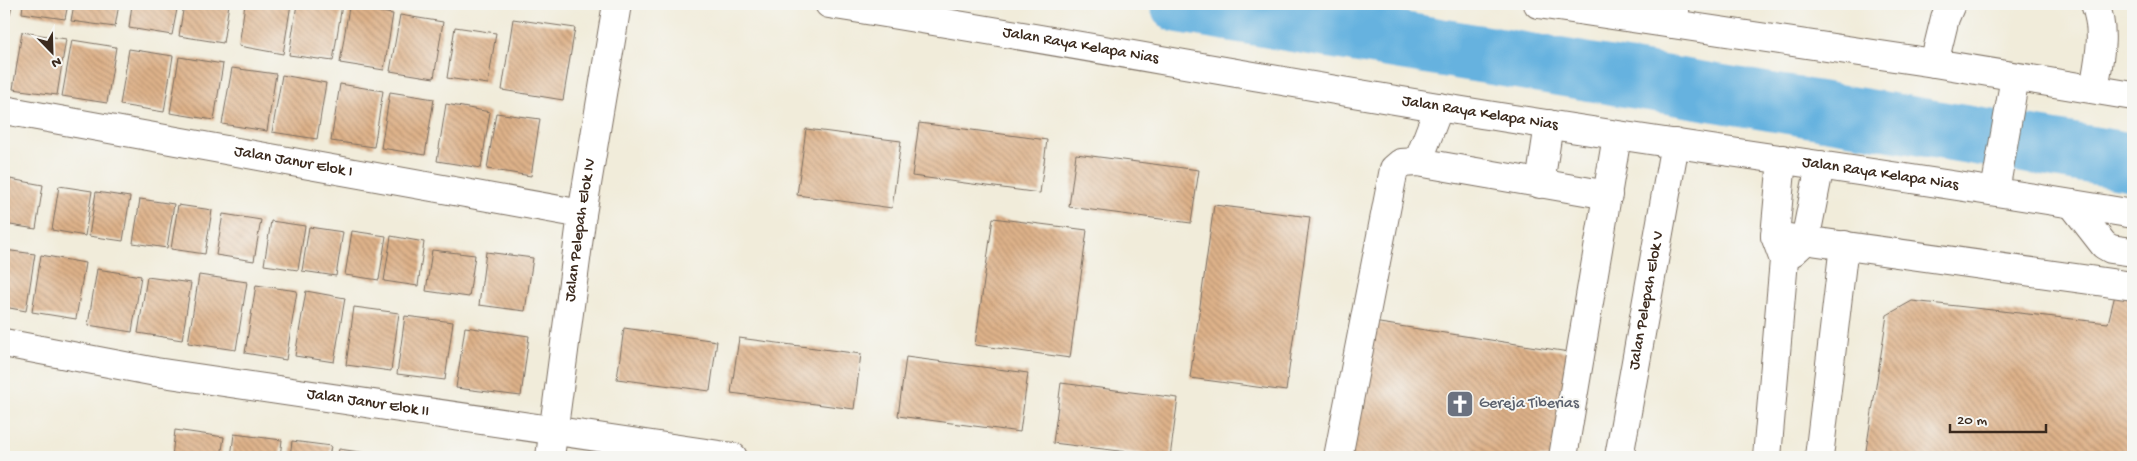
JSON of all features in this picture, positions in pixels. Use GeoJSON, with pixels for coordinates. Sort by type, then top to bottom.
{"type":"FeatureCollection","features":[{"type":"Feature","properties":{"kind":"street","name":"Jalan Pelepah Elok IV"},"geometry":{"type":"LineString","coordinates":[[551,444],[582,214],[617,4]]}},
{"type":"Feature","properties":{"kind":"street","name":"Jalan Raya Kelapa Nias"},"geometry":{"type":"LineString","coordinates":[[829,4],[1617,136],[1820,165],[1996,183],[2072,204],[2133,214]]}},
{"type":"Feature","properties":{"kind":"street"},"geometry":{"type":"LineString","coordinates":[[1538,4],[1675,14],[1934,63],[2013,86],[2094,90],[2133,96]]}},
{"type":"Feature","properties":{"kind":"street"},"geometry":{"type":"LineString","coordinates":[[1934,63],[1945,18],[1952,4]]}},
{"type":"Feature","properties":{"kind":"street"},"geometry":{"type":"LineString","coordinates":[[2094,90],[2102,42],[2100,17],[2096,4]]}},
{"type":"Feature","properties":{"kind":"street"},"geometry":{"type":"LineString","coordinates":[[1996,183],[2013,86]]}},
{"type":"Feature","properties":{"kind":"street"},"geometry":{"type":"LineString","coordinates":[[1418,162],[1439,107]]}},
{"type":"Feature","properties":{"kind":"street","name":"Jalan Janur Elok I"},"geometry":{"type":"LineString","coordinates":[[4,110],[582,214]]}},
{"type":"Feature","properties":{"kind":"street"},"geometry":{"type":"LineString","coordinates":[[1540,184],[1549,124]]}},
{"type":"Feature","properties":{"kind":"street"},"geometry":{"type":"LineString","coordinates":[[1563,457],[1617,136]]}},
{"type":"Feature","properties":{"kind":"street","name":"Jalan Pelepah Elok V"},"geometry":{"type":"LineString","coordinates":[[1619,457],[1675,143]]}},
{"type":"Feature","properties":{"kind":"street"},"geometry":{"type":"LineString","coordinates":[[1767,457],[1780,248],[1782,159]]}},
{"type":"Feature","properties":{"kind":"street"},"geometry":{"type":"LineString","coordinates":[[1338,457],[1394,169],[1401,163],[1418,162],[1608,195]]}},
{"type":"Feature","properties":{"kind":"street"},"geometry":{"type":"LineString","coordinates":[[1805,240],[1820,165]]}},
{"type":"Feature","properties":{"kind":"street"},"geometry":{"type":"LineString","coordinates":[[2072,204],[2104,245],[2111,249],[2133,252]]}},
{"type":"Feature","properties":{"kind":"street"},"geometry":{"type":"LineString","coordinates":[[1780,248],[1805,240],[2133,286]]}},
{"type":"Feature","properties":{"kind":"street"},"geometry":{"type":"LineString","coordinates":[[1819,457],[1844,245]]}},
{"type":"Feature","properties":{"kind":"street","name":"Jalan Janur Elok II"},"geometry":{"type":"LineString","coordinates":[[4,343],[551,444],[733,457]]}},
{"type":"Feature","properties":{"kind":"building"},"geometry":{"type":"Polygon","coordinates":[[[4,4],[12,4],[10,15],[4,14],[4,4]]]}},
{"type":"Feature","properties":{"kind":"building"},"geometry":{"type":"Polygon","coordinates":[[[23,4],[68,4],[65,19],[22,13],[23,4]]]}},
{"type":"Feature","properties":{"kind":"building"},"geometry":{"type":"Polygon","coordinates":[[[74,4],[119,4],[115,27],[71,21],[74,4]]]}},
{"type":"Feature","properties":{"kind":"building"},"geometry":{"type":"Polygon","coordinates":[[[132,4],[178,4],[172,35],[129,28],[132,4]]]}},
{"type":"Feature","properties":{"kind":"building"},"geometry":{"type":"Polygon","coordinates":[[[184,4],[229,4],[223,43],[179,36],[184,4]]]}},
{"type":"Feature","properties":{"kind":"building"},"geometry":{"type":"Polygon","coordinates":[[[245,4],[291,4],[283,54],[239,46],[245,4]]]}},
{"type":"Feature","properties":{"kind":"building"},"geometry":{"type":"Polygon","coordinates":[[[297,4],[342,5],[333,61],[289,55],[297,4]]]}},
{"type":"Feature","properties":{"kind":"building"},"geometry":{"type":"Polygon","coordinates":[[[349,7],[393,14],[384,70],[340,63],[349,7]]]}},
{"type":"Feature","properties":{"kind":"building"},"geometry":{"type":"Polygon","coordinates":[[[400,15],[443,22],[434,78],[390,71],[400,15]]]}},
{"type":"Feature","properties":{"kind":"building"},"geometry":{"type":"Polygon","coordinates":[[[513,19],[575,28],[563,100],[502,90],[513,19]]]}},
{"type":"Feature","properties":{"kind":"building"},"geometry":{"type":"Polygon","coordinates":[[[455,27],[496,33],[488,84],[447,78],[455,27]]]}},
{"type":"Feature","properties":{"kind":"building"},"geometry":{"type":"Polygon","coordinates":[[[22,32],[66,39],[57,95],[13,89],[22,32]]]}},
{"type":"Feature","properties":{"kind":"building"},"geometry":{"type":"Polygon","coordinates":[[[72,40],[116,47],[107,103],[62,96],[72,40]]]}},
{"type":"Feature","properties":{"kind":"building"},"geometry":{"type":"Polygon","coordinates":[[[129,49],[173,56],[164,112],[120,105],[129,49]]]}},
{"type":"Feature","properties":{"kind":"building"},"geometry":{"type":"Polygon","coordinates":[[[179,57],[223,64],[214,120],[170,113],[179,57]]]}},
{"type":"Feature","properties":{"kind":"building"},"geometry":{"type":"Polygon","coordinates":[[[232,68],[276,74],[267,131],[222,124],[232,68]]]}},
{"type":"Feature","properties":{"kind":"building"},"geometry":{"type":"Polygon","coordinates":[[[282,75],[326,83],[317,139],[272,132],[282,75]]]}},
{"type":"Feature","properties":{"kind":"building"},"geometry":{"type":"Polygon","coordinates":[[[340,84],[383,91],[374,147],[331,141],[340,84]]]}},
{"type":"Feature","properties":{"kind":"building"},"geometry":{"type":"Polygon","coordinates":[[[390,92],[434,99],[425,155],[381,148],[390,92]]]}},
{"type":"Feature","properties":{"kind":"building"},"geometry":{"type":"Polygon","coordinates":[[[446,104],[490,112],[481,168],[437,161],[446,104]]]}},
{"type":"Feature","properties":{"kind":"building"},"geometry":{"type":"Polygon","coordinates":[[[496,113],[540,119],[531,176],[487,169],[496,113]]]}},
{"type":"Feature","properties":{"kind":"building"},"geometry":{"type":"Polygon","coordinates":[[[919,123],[1047,140],[1040,193],[912,176],[919,123]]]}},
{"type":"Feature","properties":{"kind":"building"},"geometry":{"type":"Polygon","coordinates":[[[806,129],[901,141],[892,208],[797,195],[806,129]]]}},
{"type":"Feature","properties":{"kind":"building"},"geometry":{"type":"Polygon","coordinates":[[[1076,154],[1199,170],[1191,223],[1069,207],[1076,154]]]}},
{"type":"Feature","properties":{"kind":"building"},"geometry":{"type":"Polygon","coordinates":[[[10,179],[43,185],[36,229],[4,224],[10,179]]]}},
{"type":"Feature","properties":{"kind":"building"},"geometry":{"type":"Polygon","coordinates":[[[59,186],[92,191],[85,236],[52,230],[59,186]]]}},
{"type":"Feature","properties":{"kind":"building"},"geometry":{"type":"Polygon","coordinates":[[[96,192],[130,197],[123,241],[89,236],[96,192]]]}},
{"type":"Feature","properties":{"kind":"building"},"geometry":{"type":"Polygon","coordinates":[[[140,199],[174,204],[167,248],[133,243],[140,199]]]}},
{"type":"Feature","properties":{"kind":"building"},"geometry":{"type":"Polygon","coordinates":[[[178,205],[212,210],[205,254],[171,249],[178,205]]]}},
{"type":"Feature","properties":{"kind":"building"},"geometry":{"type":"Polygon","coordinates":[[[1214,205],[1310,217],[1286,391],[1190,378],[1214,205]]]}},
{"type":"Feature","properties":{"kind":"building"},"geometry":{"type":"Polygon","coordinates":[[[223,214],[261,220],[254,261],[216,255],[223,214]]]}},
{"type":"Feature","properties":{"kind":"building"},"geometry":{"type":"Polygon","coordinates":[[[993,218],[1087,230],[1070,358],[975,345],[993,218]]]}},
{"type":"Feature","properties":{"kind":"building"},"geometry":{"type":"Polygon","coordinates":[[[271,221],[305,226],[298,270],[264,265],[271,221]]]}},
{"type":"Feature","properties":{"kind":"building"},"geometry":{"type":"Polygon","coordinates":[[[309,227],[343,232],[336,276],[302,271],[309,227]]]}},
{"type":"Feature","properties":{"kind":"building"},"geometry":{"type":"Polygon","coordinates":[[[352,231],[386,236],[379,280],[345,275],[352,231]]]}},
{"type":"Feature","properties":{"kind":"building"},"geometry":{"type":"Polygon","coordinates":[[[391,236],[424,242],[418,286],[384,281],[391,236]]]}},
{"type":"Feature","properties":{"kind":"building"},"geometry":{"type":"Polygon","coordinates":[[[4,250],[35,254],[26,311],[4,307],[4,250]]]}},
{"type":"Feature","properties":{"kind":"building"},"geometry":{"type":"Polygon","coordinates":[[[432,250],[475,255],[469,297],[426,291],[432,250]]]}},
{"type":"Feature","properties":{"kind":"building"},"geometry":{"type":"Polygon","coordinates":[[[486,252],[533,258],[525,311],[479,305],[486,252]]]}},
{"type":"Feature","properties":{"kind":"building"},"geometry":{"type":"Polygon","coordinates":[[[41,255],[85,263],[76,319],[32,312],[41,255]]]}},
{"type":"Feature","properties":{"kind":"building"},"geometry":{"type":"Polygon","coordinates":[[[97,269],[141,276],[132,332],[88,325],[97,269]]]}},
{"type":"Feature","properties":{"kind":"building"},"geometry":{"type":"Polygon","coordinates":[[[199,275],[247,282],[236,350],[188,343],[199,275]]]}},
{"type":"Feature","properties":{"kind":"building"},"geometry":{"type":"Polygon","coordinates":[[[147,277],[191,283],[182,340],[138,333],[147,277]]]}},
{"type":"Feature","properties":{"kind":"building"},"geometry":{"type":"Polygon","coordinates":[[[256,285],[297,291],[286,360],[245,353],[256,285]]]}},
{"type":"Feature","properties":{"kind":"building"},"geometry":{"type":"Polygon","coordinates":[[[306,291],[345,298],[334,362],[295,356],[306,291]]]}},
{"type":"Feature","properties":{"kind":"building"},"geometry":{"type":"Polygon","coordinates":[[[2115,295],[2133,298],[2133,457],[1865,457],[1887,315],[1912,301],[2108,323],[2115,295]]]}},
{"type":"Feature","properties":{"kind":"building"},"geometry":{"type":"Polygon","coordinates":[[[354,307],[399,313],[391,371],[346,365],[354,307]]]}},
{"type":"Feature","properties":{"kind":"building"},"geometry":{"type":"Polygon","coordinates":[[[405,316],[453,322],[445,380],[397,374],[405,316]]]}},
{"type":"Feature","properties":{"kind":"building","name":"Gereja Tiberias"},"geometry":{"type":"Polygon","coordinates":[[[1373,322],[1569,352],[1553,457],[1351,457],[1373,322]]]}},
{"type":"Feature","properties":{"kind":"building"},"geometry":{"type":"Polygon","coordinates":[[[465,327],[529,336],[521,396],[456,388],[465,327]]]}},
{"type":"Feature","properties":{"kind":"building"},"geometry":{"type":"Polygon","coordinates":[[[624,328],[717,341],[710,391],[617,379],[624,328]]]}},
{"type":"Feature","properties":{"kind":"building"},"geometry":{"type":"Polygon","coordinates":[[[739,338],[861,354],[854,409],[731,393],[739,338]]]}},
{"type":"Feature","properties":{"kind":"building"},"geometry":{"type":"Polygon","coordinates":[[[906,357],[1028,373],[1020,432],[898,416],[906,357]]]}},
{"type":"Feature","properties":{"kind":"building"},"geometry":{"type":"Polygon","coordinates":[[[1061,383],[1178,398],[1170,457],[1053,443],[1061,383]]]}},
{"type":"Feature","properties":{"kind":"building"},"geometry":{"type":"Polygon","coordinates":[[[175,430],[224,437],[221,457],[172,457],[175,430]]]}},
{"type":"Feature","properties":{"kind":"building"},"geometry":{"type":"Polygon","coordinates":[[[234,434],[282,440],[280,457],[231,457],[234,434]]]}},
{"type":"Feature","properties":{"kind":"building"},"geometry":{"type":"Polygon","coordinates":[[[292,441],[331,446],[329,457],[290,457],[292,441]]]}},
{"type":"Feature","properties":{"kind":"building"},"geometry":{"type":"Polygon","coordinates":[[[339,449],[380,455],[379,457],[337,457],[339,449]]]}},
{"type":"Feature","properties":{"kind":"waterway"},"geometry":{"type":"LineString","coordinates":[[1179,4],[2133,162]]}},
{"type":"Feature","properties":{"kind":"place","name":"Gereja Tiberias"},"geometry":{"type":"Point","coordinates":[1460,404]}}]}
